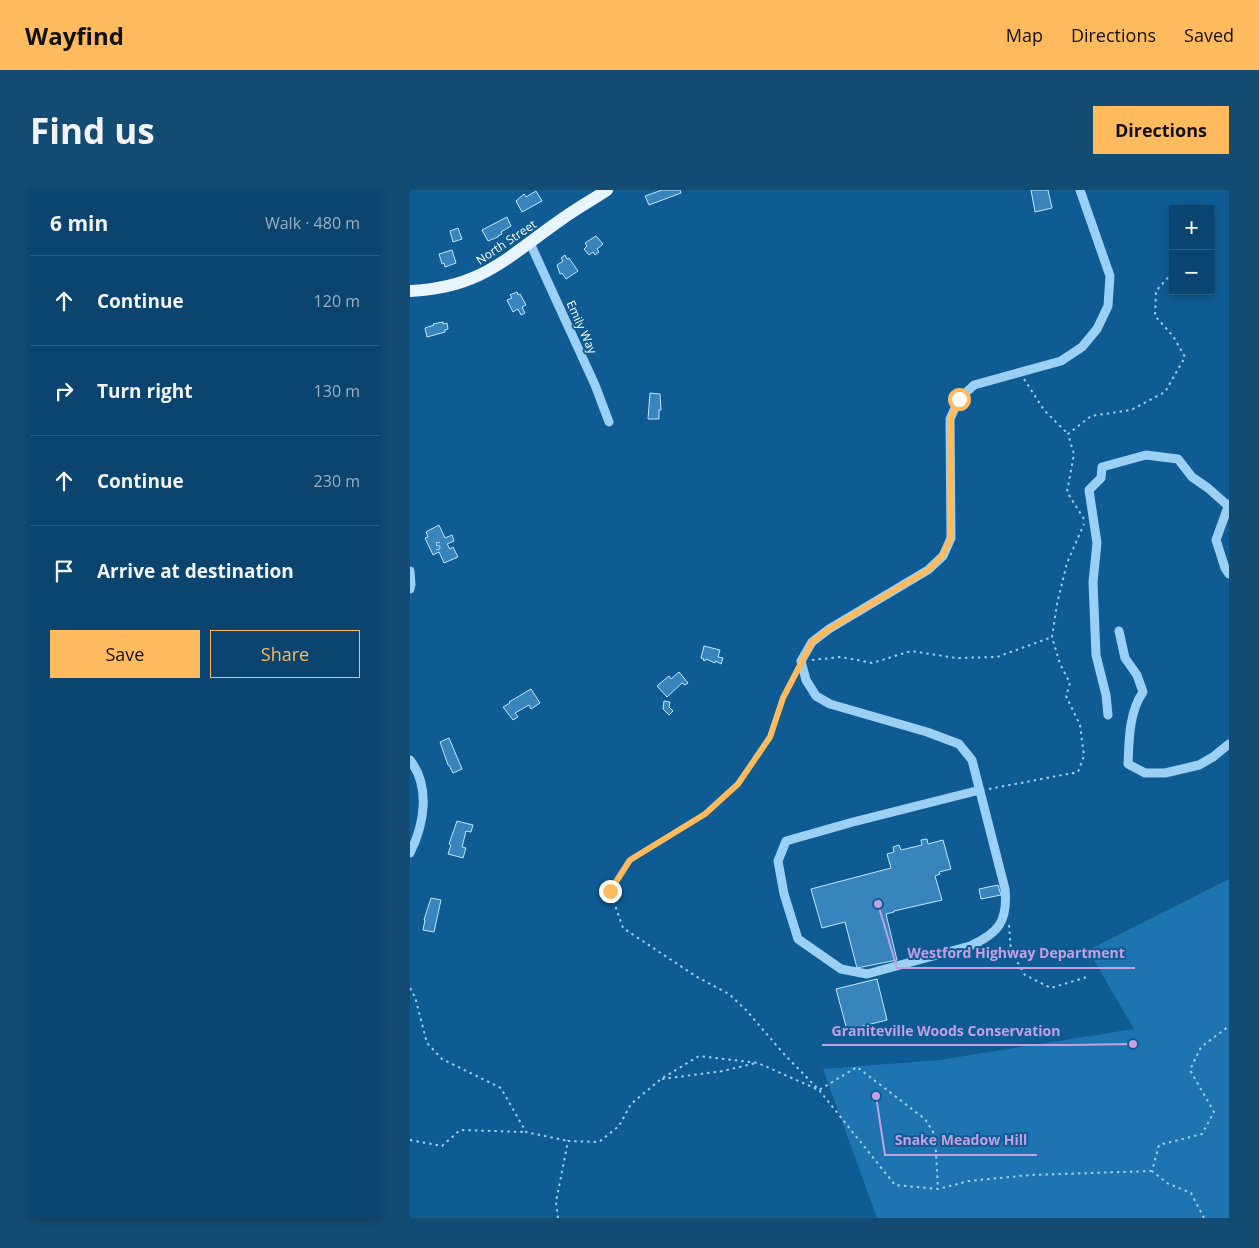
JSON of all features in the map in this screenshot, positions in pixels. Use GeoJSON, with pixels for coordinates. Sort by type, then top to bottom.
{"type":"FeatureCollection","features":[{"type":"Feature","properties":{"kind":"main road","name":"North Street"},"geometry":{"type":"LineString","coordinates":[[410,291],[439,288],[480,276],[504,262],[562,219],[607,190]]}},
{"type":"Feature","properties":{"kind":"street"},"geometry":{"type":"LineString","coordinates":[[980,790],[853,822],[786,842],[778,861],[784,894],[798,940],[841,970],[867,974],[970,946],[986,939],[999,926],[1007,908],[1005,889],[994,844],[980,790],[972,760],[959,744],[927,732],[830,704],[816,696],[806,680],[801,661],[812,642],[829,629],[928,570],[942,556],[951,538],[950,419],[959,399],[974,385],[1061,361],[1082,347],[1097,329],[1108,306],[1110,276],[1080,190]]}},
{"type":"Feature","properties":{"kind":"street","name":"Emily Way"},"geometry":{"type":"LineString","coordinates":[[530,243],[595,384],[609,422]]}},
{"type":"Feature","properties":{"kind":"street"},"geometry":{"type":"LineString","coordinates":[[1108,714],[1106,695],[1096,655],[1093,582],[1098,543],[1089,490],[1101,478],[1102,467],[1146,455],[1178,459],[1192,477],[1228,505],[1216,540],[1225,568],[1229,574]]}},
{"type":"Feature","properties":{"kind":"street"},"geometry":{"type":"LineString","coordinates":[[410,571],[412,584],[410,588]]}},
{"type":"Feature","properties":{"kind":"street"},"geometry":{"type":"LineString","coordinates":[[1119,631],[1125,658],[1137,675],[1143,692],[1137,700],[1129,736],[1128,764],[1145,774],[1164,772],[1199,765],[1229,744]]}},
{"type":"Feature","properties":{"kind":"street"},"geometry":{"type":"LineString","coordinates":[[410,760],[424,796],[423,815],[410,853]]}},
{"type":"Feature","properties":{"kind":"path"},"geometry":{"type":"LineString","coordinates":[[1019,372],[1044,410],[1068,434]]}},
{"type":"Feature","properties":{"kind":"path"},"geometry":{"type":"LineString","coordinates":[[1052,637],[997,657],[956,658],[911,651],[872,663],[841,657],[801,661],[783,698],[770,737],[738,784],[705,814],[630,860],[610,891],[623,928],[697,976],[729,994],[746,1010],[784,1054],[819,1090],[896,1185],[938,1189],[969,1181],[1030,1175],[1152,1171],[1166,1182],[1192,1194],[1204,1218]]}},
{"type":"Feature","properties":{"kind":"path"},"geometry":{"type":"LineString","coordinates":[[1009,925],[1011,951],[1025,975],[1051,988],[1087,977]]}},
{"type":"Feature","properties":{"kind":"path"},"geometry":{"type":"LineString","coordinates":[[410,988],[415,997],[427,1043],[442,1059],[501,1088],[526,1132]]}},
{"type":"Feature","properties":{"kind":"path"},"geometry":{"type":"LineString","coordinates":[[1152,1171],[1159,1145],[1202,1134],[1214,1112],[1190,1070],[1201,1047],[1229,1026]]}},
{"type":"Feature","properties":{"kind":"path"},"geometry":{"type":"LineString","coordinates":[[410,1140],[442,1146],[460,1130],[526,1132],[568,1141],[598,1142],[619,1126],[631,1104],[661,1079],[699,1056],[758,1063],[819,1090]]}},
{"type":"Feature","properties":{"kind":"path"},"geometry":{"type":"LineString","coordinates":[[661,1079],[722,1071],[758,1063]]}},
{"type":"Feature","properties":{"kind":"path"},"geometry":{"type":"LineString","coordinates":[[819,1090],[857,1067],[925,1120],[935,1135],[938,1189]]}},
{"type":"Feature","properties":{"kind":"path"},"geometry":{"type":"LineString","coordinates":[[558,1218],[556,1202],[568,1141]]}},
{"type":"Feature","properties":{"kind":"shaded area"},"geometry":{"type":"Polygon","coordinates":[[[1229,879],[1229,1218],[877,1218],[823,1069],[939,1060],[1134,1029],[1088,950],[1229,879]]]}},
{"type":"Feature","properties":{"kind":"building"},"geometry":{"type":"Polygon","coordinates":[[[662,190],[680,190],[681,193],[649,205],[645,196],[662,190]]]}},
{"type":"Feature","properties":{"kind":"building"},"geometry":{"type":"Polygon","coordinates":[[[1031,190],[1048,190],[1052,208],[1035,212],[1031,190]]]}},
{"type":"Feature","properties":{"kind":"building"},"geometry":{"type":"Polygon","coordinates":[[[536,191],[542,201],[522,212],[516,201],[524,194],[526,197],[536,191]]]}},
{"type":"Feature","properties":{"kind":"building"},"geometry":{"type":"Polygon","coordinates":[[[507,217],[511,226],[501,232],[502,234],[498,237],[488,241],[482,230],[507,217]]]}},
{"type":"Feature","properties":{"kind":"building"},"geometry":{"type":"Polygon","coordinates":[[[458,228],[462,239],[453,242],[450,231],[458,228]]]}},
{"type":"Feature","properties":{"kind":"building"},"geometry":{"type":"Polygon","coordinates":[[[596,236],[603,244],[597,249],[599,252],[595,255],[593,252],[589,255],[584,249],[587,246],[585,243],[596,236]]]}},
{"type":"Feature","properties":{"kind":"building"},"geometry":{"type":"Polygon","coordinates":[[[452,250],[456,263],[445,267],[439,254],[452,250]]]}},
{"type":"Feature","properties":{"kind":"building"},"geometry":{"type":"Polygon","coordinates":[[[565,255],[578,271],[566,279],[562,273],[560,274],[557,265],[563,261],[561,258],[565,255]]]}},
{"type":"Feature","properties":{"kind":"building"},"geometry":{"type":"Polygon","coordinates":[[[517,292],[526,305],[522,307],[525,313],[521,315],[518,309],[513,312],[507,300],[512,298],[510,295],[517,292]]]}},
{"type":"Feature","properties":{"kind":"building"},"geometry":{"type":"Polygon","coordinates":[[[443,322],[443,324],[447,323],[448,329],[445,332],[427,337],[425,328],[443,322]]]}},
{"type":"Feature","properties":{"kind":"building"},"geometry":{"type":"Polygon","coordinates":[[[650,393],[660,394],[661,410],[659,410],[659,419],[648,419],[650,393]]]}},
{"type":"Feature","properties":{"kind":"building"},"geometry":{"type":"Polygon","coordinates":[[[439,525],[445,538],[452,535],[454,541],[447,544],[450,549],[453,547],[458,557],[444,563],[439,552],[433,555],[425,538],[428,537],[426,532],[439,525]]]}},
{"type":"Feature","properties":{"kind":"building"},"geometry":{"type":"Polygon","coordinates":[[[704,646],[720,650],[718,657],[723,658],[721,664],[706,659],[705,661],[701,658],[704,646]]]}},
{"type":"Feature","properties":{"kind":"building"},"geometry":{"type":"Polygon","coordinates":[[[679,672],[688,683],[685,685],[682,683],[667,697],[657,686],[669,676],[671,679],[679,672]]]}},
{"type":"Feature","properties":{"kind":"building"},"geometry":{"type":"Polygon","coordinates":[[[531,689],[540,703],[531,709],[529,705],[515,713],[518,717],[513,720],[503,707],[531,689]]]}},
{"type":"Feature","properties":{"kind":"building"},"geometry":{"type":"Polygon","coordinates":[[[664,701],[670,702],[669,707],[673,711],[669,715],[663,709],[664,701]]]}},
{"type":"Feature","properties":{"kind":"building"},"geometry":{"type":"Polygon","coordinates":[[[449,738],[462,769],[453,773],[448,765],[440,742],[449,738]]]}},
{"type":"Feature","properties":{"kind":"building"},"geometry":{"type":"Polygon","coordinates":[[[457,821],[473,825],[471,832],[466,831],[462,847],[466,848],[463,858],[448,854],[451,845],[449,844],[457,821]]]}},
{"type":"Feature","properties":{"kind":"building"},"geometry":{"type":"Polygon","coordinates":[[[927,839],[928,844],[943,840],[951,869],[939,872],[940,874],[935,876],[942,900],[886,914],[897,960],[857,968],[845,922],[822,928],[811,889],[891,868],[887,854],[894,852],[893,847],[899,845],[901,850],[922,845],[921,840],[927,839]]]}},
{"type":"Feature","properties":{"kind":"building"},"geometry":{"type":"Polygon","coordinates":[[[998,885],[1001,895],[981,899],[979,889],[998,885]]]}},
{"type":"Feature","properties":{"kind":"building"},"geometry":{"type":"Polygon","coordinates":[[[431,898],[441,900],[434,932],[423,930],[431,898]]]}},
{"type":"Feature","properties":{"kind":"building"},"geometry":{"type":"Polygon","coordinates":[[[877,979],[887,1020],[847,1030],[836,989],[877,979]]]}},
{"type":"Feature","properties":{"kind":"place","name":"Westford Highway Department"},"geometry":{"type":"Point","coordinates":[878,904]}},
{"type":"Feature","properties":{"kind":"place","name":"Graniteville Woods Conservation"},"geometry":{"type":"Point","coordinates":[1133,1044]}},
{"type":"Feature","properties":{"kind":"place","name":"Snake Meadow Hill"},"geometry":{"type":"Point","coordinates":[876,1096]}},
{"type":"Feature","properties":{"kind":"route"},"geometry":{"type":"LineString","coordinates":[[610,891],[630,860],[705,814],[738,784],[770,737],[783,698],[812,642],[829,629],[928,570],[942,556],[951,538],[950,419],[959,399]]}}]}
